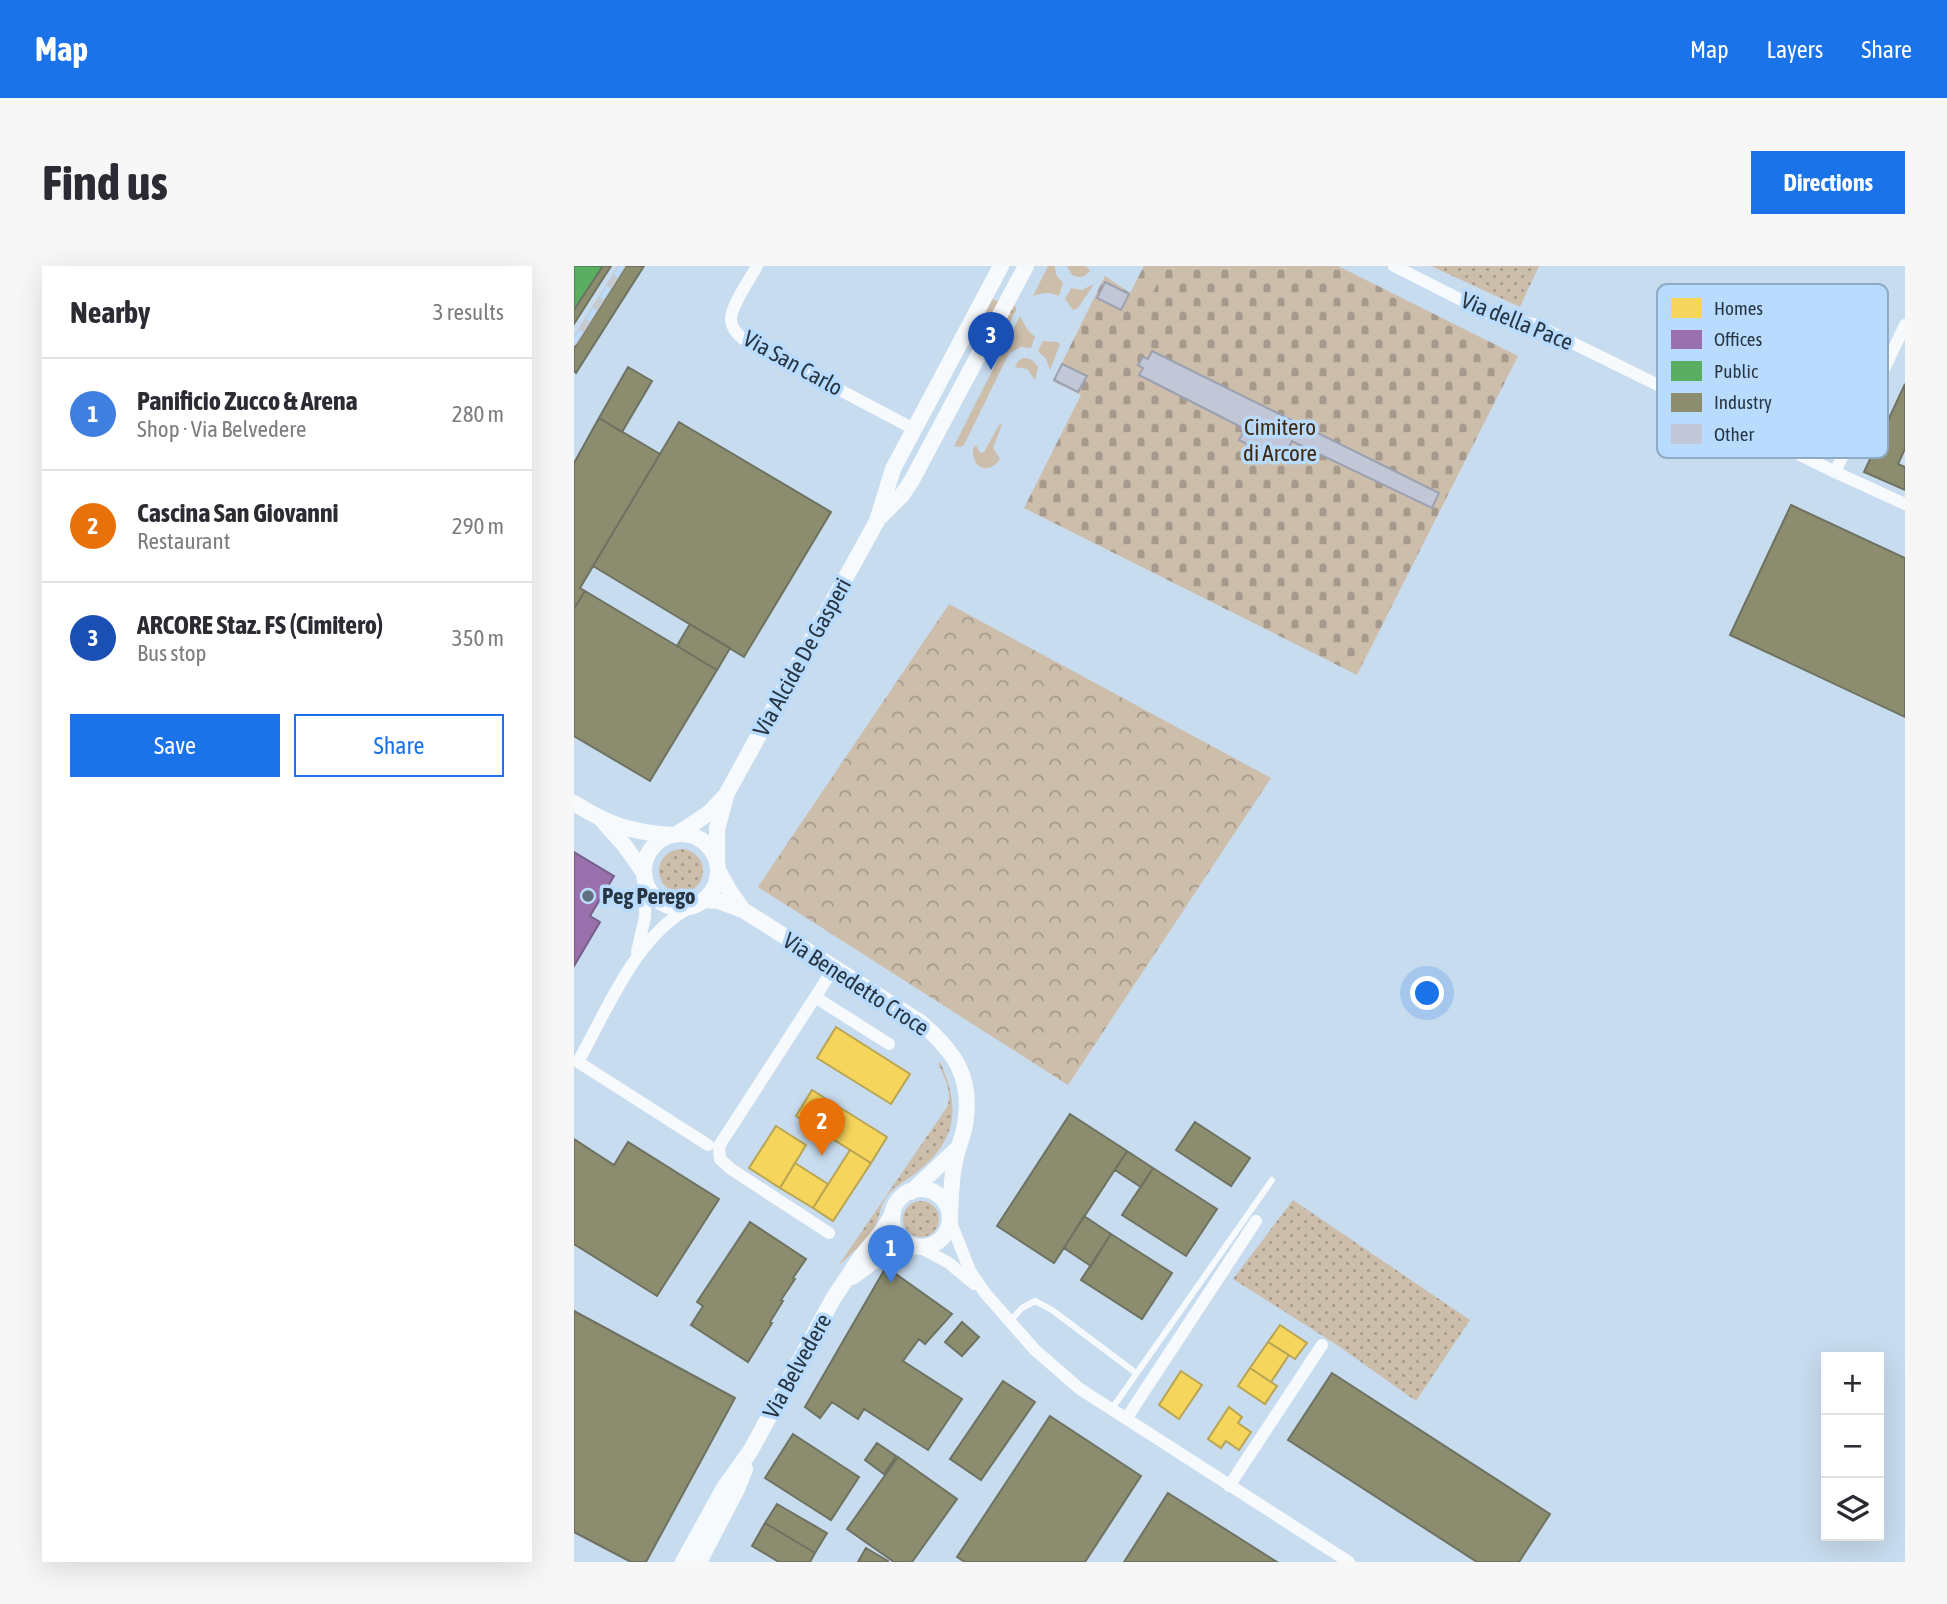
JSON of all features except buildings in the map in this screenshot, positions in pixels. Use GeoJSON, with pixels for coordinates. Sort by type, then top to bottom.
{"type":"FeatureCollection","features":[{"type":"Feature","properties":{"kind":"street","name":"Via Alcide De Gasperi"},"geometry":{"type":"LineString","coordinates":[[674,835],[709,813],[727,793],[877,521],[893,469],[1001,266]]}},
{"type":"Feature","properties":{"kind":"street","name":"Via Alcide De Gasperi"},"geometry":{"type":"LineString","coordinates":[[877,521],[902,495],[912,480],[1026,266]]}},
{"type":"Feature","properties":{"kind":"street","name":"Via della Pace"},"geometry":{"type":"LineString","coordinates":[[1394,266],[1497,318],[1534,324],[1657,384]]}},
{"type":"Feature","properties":{"kind":"street","name":"Via San Carlo"},"geometry":{"type":"LineString","coordinates":[[755,268],[731,316],[733,327],[740,336],[914,429]]}},
{"type":"Feature","properties":{"kind":"street"},"geometry":{"type":"LineString","coordinates":[[1888,361],[1905,325]]}},
{"type":"Feature","properties":{"kind":"street","name":"Via della Pace"},"geometry":{"type":"LineString","coordinates":[[1807,458],[1905,504]]}},
{"type":"Feature","properties":{"kind":"street"},"geometry":{"type":"LineString","coordinates":[[1835,472],[1842,458]]}},
{"type":"Feature","properties":{"kind":"street","name":"Via Alcide De Gasperi"},"geometry":{"type":"LineString","coordinates":[[718,866],[717,829],[727,793]]}},
{"type":"Feature","properties":{"kind":"street"},"geometry":{"type":"LineString","coordinates":[[574,803],[600,819],[639,832],[685,834],[697,838],[712,850],[718,866],[716,883],[698,903],[676,914],[636,956],[578,1062],[708,1145]]}},
{"type":"Feature","properties":{"kind":"street"},"geometry":{"type":"LineString","coordinates":[[600,819],[625,846],[655,898],[663,904],[680,908],[698,903]]}},
{"type":"Feature","properties":{"kind":"street"},"geometry":{"type":"LineString","coordinates":[[636,956],[645,917],[644,865],[648,853],[656,843],[674,835]]}},
{"type":"Feature","properties":{"kind":"street","name":"Via Benedetto Croce"},"geometry":{"type":"LineString","coordinates":[[718,866],[729,890],[743,910]]}},
{"type":"Feature","properties":{"kind":"street","name":"Via Benedetto Croce"},"geometry":{"type":"LineString","coordinates":[[698,903],[719,901],[743,910],[920,1022],[942,1041],[959,1065],[967,1093],[965,1127],[953,1172],[950,1218]]}},
{"type":"Feature","properties":{"kind":"street"},"geometry":{"type":"LineString","coordinates":[[829,1233],[731,1169],[720,1159],[719,1146],[834,968]]}},
{"type":"Feature","properties":{"kind":"street"},"geometry":{"type":"LineString","coordinates":[[815,998],[889,1044]]}},
{"type":"Feature","properties":{"kind":"street"},"geometry":{"type":"LineString","coordinates":[[958,1148],[898,1201],[892,1223],[897,1235],[903,1241],[948,1263],[985,1293],[1035,1350],[1080,1389],[1349,1562]]}},
{"type":"Feature","properties":{"kind":"street"},"geometry":{"type":"LineString","coordinates":[[910,1192],[925,1190],[935,1193],[946,1203],[966,1262],[985,1293]]}},
{"type":"Feature","properties":{"kind":"street","name":"Via Belvedere"},"geometry":{"type":"LineString","coordinates":[[683,1562],[724,1488],[751,1450],[834,1299],[893,1213]]}},
{"type":"Feature","properties":{"kind":"street"},"geometry":{"type":"LineString","coordinates":[[916,1246],[929,1246],[939,1241],[946,1233],[950,1218]]}},
{"type":"Feature","properties":{"kind":"street"},"geometry":{"type":"LineString","coordinates":[[1126,1419],[1256,1221]]}},
{"type":"Feature","properties":{"kind":"street","name":"Via Belvedere"},"geometry":{"type":"LineString","coordinates":[[845,1283],[874,1261],[916,1246]]}},
{"type":"Feature","properties":{"kind":"street"},"geometry":{"type":"LineString","coordinates":[[1229,1486],[1322,1345]]}},
{"type":"Feature","properties":{"kind":"street","name":"Via Belvedere"},"geometry":{"type":"LineString","coordinates":[[699,1562],[737,1489],[751,1450]]}},
{"type":"Feature","properties":{"kind":"street","name":"Via Belvedere"},"geometry":{"type":"LineString","coordinates":[[691,1562],[699,1532]]}},
{"type":"Feature","properties":{"kind":"lane"},"geometry":{"type":"LineString","coordinates":[[914,429],[933,441]]}},
{"type":"Feature","properties":{"kind":"lane"},"geometry":{"type":"LineString","coordinates":[[1111,1410],[1272,1180]]}},
{"type":"Feature","properties":{"kind":"lane"},"geometry":{"type":"LineString","coordinates":[[1010,1321],[1022,1308],[1035,1301],[1052,1310],[1136,1373]]}},
{"type":"Feature","properties":{"kind":"green space"},"geometry":{"type":"Polygon","coordinates":[[[1048,266],[1055,266],[1056,275],[1063,283],[1059,296],[1046,293],[1033,296],[1048,266]]]}},
{"type":"Feature","properties":{"kind":"green space"},"geometry":{"type":"Polygon","coordinates":[[[1067,266],[1086,266],[1090,271],[1077,277],[1072,275],[1067,266]]]}},
{"type":"Feature","properties":{"kind":"green space","name":"Cimitero di Arcore"},"geometry":{"type":"Polygon","coordinates":[[[1144,266],[1338,266],[1518,356],[1357,675],[1024,508],[1081,395],[1053,381],[1105,276],[1130,293],[1144,266]]]}},
{"type":"Feature","properties":{"kind":"green space"},"geometry":{"type":"Polygon","coordinates":[[[1431,266],[1539,266],[1520,307],[1431,266]]]}},
{"type":"Feature","properties":{"kind":"green space"},"geometry":{"type":"Polygon","coordinates":[[[1155,268],[1163,272],[1148,302],[1140,297],[1155,268]]]}},
{"type":"Feature","properties":{"kind":"green space"},"geometry":{"type":"Polygon","coordinates":[[[1094,284],[1078,308],[1073,310],[1065,299],[1071,288],[1082,290],[1094,284]]]}},
{"type":"Feature","properties":{"kind":"green space"},"geometry":{"type":"Polygon","coordinates":[[[992,299],[1000,302],[985,331],[981,333],[978,326],[992,299]]]}},
{"type":"Feature","properties":{"kind":"green space"},"geometry":{"type":"Polygon","coordinates":[[[1012,304],[1016,311],[992,356],[990,345],[1012,304]]]}},
{"type":"Feature","properties":{"kind":"green space"},"geometry":{"type":"Polygon","coordinates":[[[1020,316],[1035,337],[1031,348],[1021,347],[1009,353],[964,445],[954,446],[1020,316]]]}},
{"type":"Feature","properties":{"kind":"green space"},"geometry":{"type":"Polygon","coordinates":[[[1043,341],[1060,344],[1050,370],[1046,359],[1038,351],[1043,341]]]}},
{"type":"Feature","properties":{"kind":"green space"},"geometry":{"type":"Polygon","coordinates":[[[1023,358],[1032,360],[1038,367],[1035,380],[1027,369],[1015,367],[1023,358]]]}},
{"type":"Feature","properties":{"kind":"green space"},"geometry":{"type":"Polygon","coordinates":[[[1002,424],[993,448],[1000,459],[991,467],[982,468],[975,461],[973,449],[976,445],[980,453],[984,452],[1002,424]]]}},
{"type":"Feature","properties":{"kind":"green space"},"geometry":{"type":"Polygon","coordinates":[[[949,604],[1271,778],[1068,1085],[758,887],[949,604]]]}},
{"type":"Feature","properties":{"kind":"green space"},"geometry":{"type":"Polygon","coordinates":[[[681,849],[696,856],[703,871],[696,886],[681,893],[666,886],[659,871],[666,856],[681,849]]]}},
{"type":"Feature","properties":{"kind":"green space"},"geometry":{"type":"Polygon","coordinates":[[[940,1062],[951,1094],[951,1122],[947,1135],[930,1160],[887,1196],[871,1232],[838,1266],[947,1107],[948,1090],[938,1063],[940,1062]]]}},
{"type":"Feature","properties":{"kind":"green space"},"geometry":{"type":"Polygon","coordinates":[[[1293,1200],[1470,1320],[1416,1401],[1337,1345],[1233,1279],[1293,1200]]]}},
{"type":"Feature","properties":{"kind":"green space"},"geometry":{"type":"Polygon","coordinates":[[[921,1201],[934,1206],[939,1219],[934,1232],[921,1237],[908,1232],[903,1219],[908,1206],[921,1201]]]}},
{"type":"Feature","properties":{"kind":"railway"},"geometry":{"type":"LineString","coordinates":[[574,342],[622,266]]}},
{"type":"Feature","properties":{"kind":"place","name":"ARCORE Staz. FS (Cimitero)"},"geometry":{"type":"Point","coordinates":[991,370]}},
{"type":"Feature","properties":{"kind":"place","name":"Peg Perego"},"geometry":{"type":"Point","coordinates":[588,896]}},
{"type":"Feature","properties":{"kind":"place","name":"Cascina San Giovanni"},"geometry":{"type":"Point","coordinates":[822,1156]}},
{"type":"Feature","properties":{"kind":"place","name":"Panificio Zucco & Arena"},"geometry":{"type":"Point","coordinates":[891,1283]}}]}
